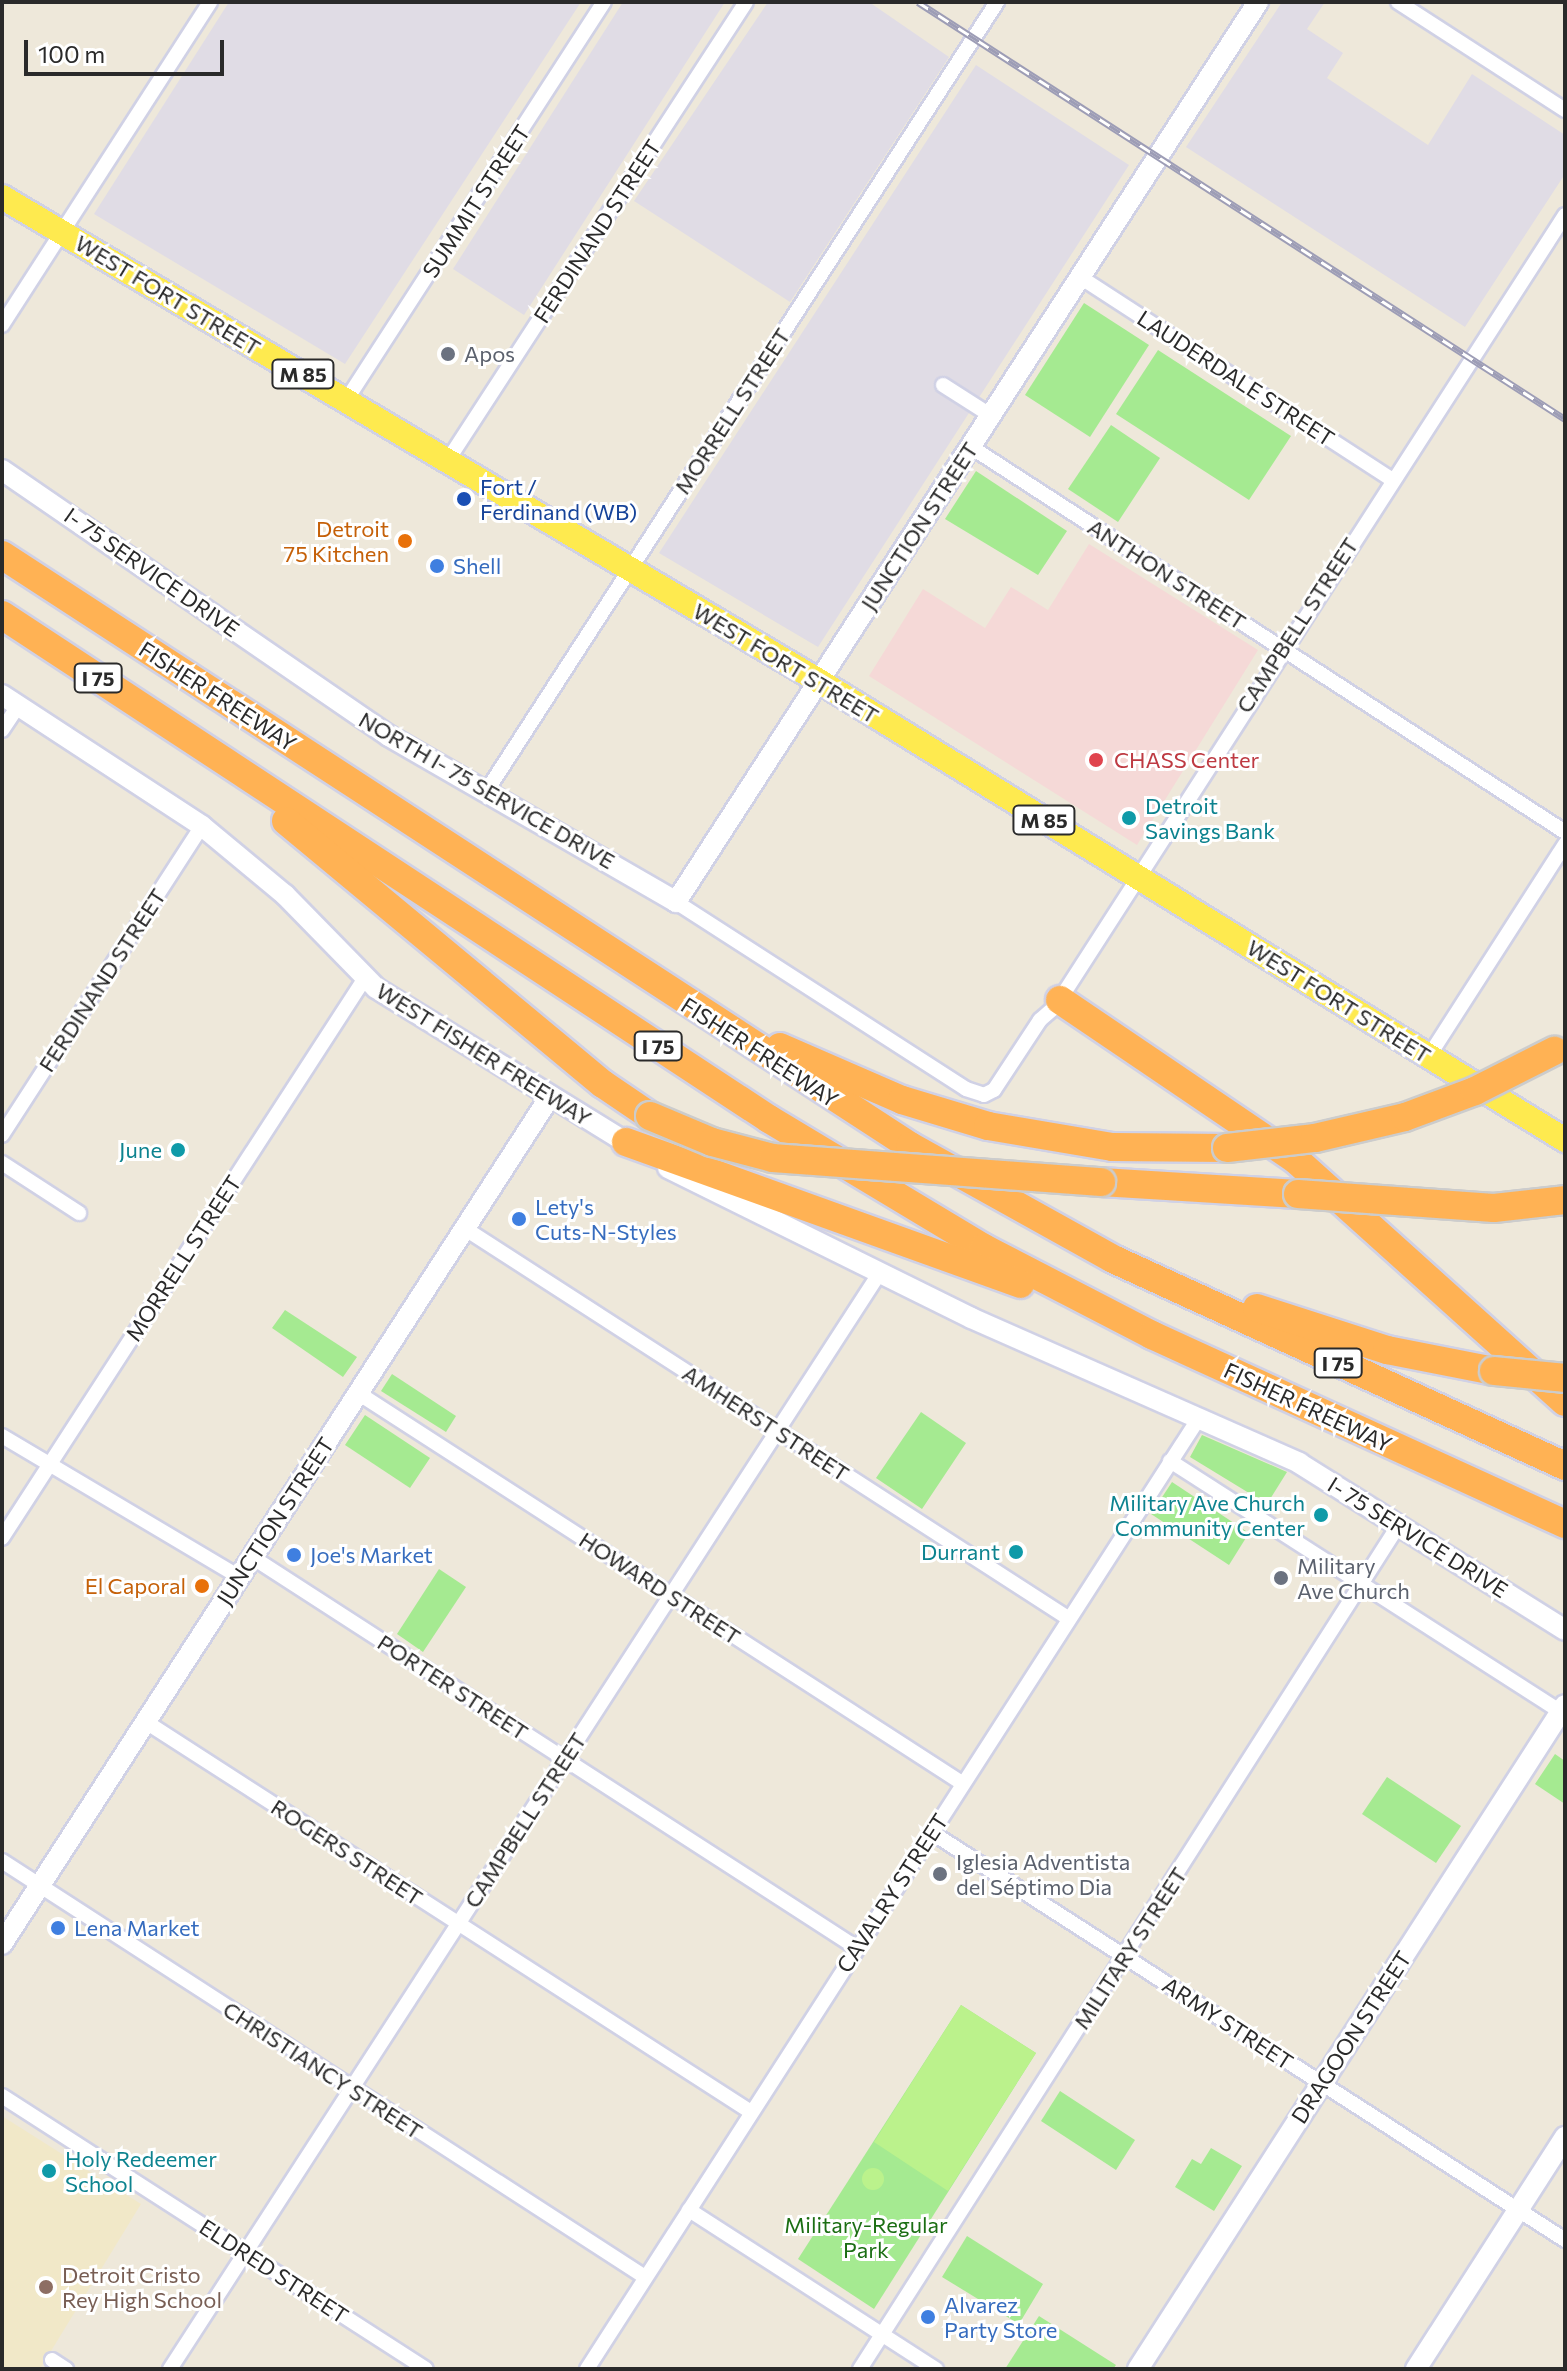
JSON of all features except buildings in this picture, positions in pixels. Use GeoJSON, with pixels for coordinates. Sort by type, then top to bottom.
{"type":"FeatureCollection","features":[{"type":"Feature","properties":{"kind":"highway","name":"FISHER FREEWAY"},"geometry":{"type":"LineString","coordinates":[[2,555],[659,986],[910,1146],[1113,1259],[1565,1466]]}},
{"type":"Feature","properties":{"kind":"highway","name":"FISHER FREEWAY"},"geometry":{"type":"LineString","coordinates":[[2,615],[769,1119],[984,1248],[1130,1324],[1565,1524]]}},
{"type":"Feature","properties":{"kind":"highway"},"geometry":{"type":"LineString","coordinates":[[194,742],[438,950],[603,1084],[650,1116],[712,1142],[773,1158],[1101,1182],[1494,1208],[1565,1200]]}},
{"type":"Feature","properties":{"kind":"highway"},"geometry":{"type":"LineString","coordinates":[[659,986],[837,1074],[923,1108],[1088,1145],[1227,1148],[1290,1142],[1405,1117],[1475,1091],[1559,1047]]}},
{"type":"Feature","properties":{"kind":"highway"},"geometry":{"type":"LineString","coordinates":[[1060,1000],[1295,1159],[1565,1402]]}},
{"type":"Feature","properties":{"kind":"highway"},"geometry":{"type":"LineString","coordinates":[[626,1142],[1130,1324]]}},
{"type":"Feature","properties":{"kind":"highway"},"geometry":{"type":"LineString","coordinates":[[1113,1259],[1341,1337],[1494,1371],[1565,1378]]}},
{"type":"Feature","properties":{"kind":"main road","name":"WEST FORT STREET"},"geometry":{"type":"LineString","coordinates":[[2,197],[819,681],[1565,1140]]}},
{"type":"Feature","properties":{"kind":"street"},"geometry":{"type":"LineString","coordinates":[[2,325],[210,2]]}},
{"type":"Feature","properties":{"kind":"street","name":"SUMMIT STREET"},"geometry":{"type":"LineString","coordinates":[[347,399],[604,2]]}},
{"type":"Feature","properties":{"kind":"street","name":"FERDINAND STREET"},"geometry":{"type":"LineString","coordinates":[[448,460],[746,2]]}},
{"type":"Feature","properties":{"kind":"street","name":"MORRELL STREET"},"geometry":{"type":"LineString","coordinates":[[486,792],[997,2]]}},
{"type":"Feature","properties":{"kind":"street","name":"JUNCTION STREET"},"geometry":{"type":"LineString","coordinates":[[676,902],[1258,2]]}},
{"type":"Feature","properties":{"kind":"street"},"geometry":{"type":"LineString","coordinates":[[1398,2],[1565,110]]}},
{"type":"Feature","properties":{"kind":"street","name":"CAMPBELL STREET"},"geometry":{"type":"LineString","coordinates":[[676,902],[966,1089],[984,1095],[994,1090],[1040,1020],[1060,1000],[1391,479],[1565,215]]}},
{"type":"Feature","properties":{"kind":"street","name":"LAUDERDALE STREET"},"geometry":{"type":"LineString","coordinates":[[1080,277],[1391,479]]}},
{"type":"Feature","properties":{"kind":"street"},"geometry":{"type":"LineString","coordinates":[[943,385],[990,415]]}},
{"type":"Feature","properties":{"kind":"street","name":"ANTHON STREET"},"geometry":{"type":"LineString","coordinates":[[971,447],[1565,832]]}},
{"type":"Feature","properties":{"kind":"street","name":"I- 75 SERVICE DRIVE"},"geometry":{"type":"LineString","coordinates":[[2,470],[299,676]]}},
{"type":"Feature","properties":{"kind":"street","name":"NORTH I- 75 SERVICE DRIVE"},"geometry":{"type":"LineString","coordinates":[[299,676],[486,792],[676,902]]}},
{"type":"Feature","properties":{"kind":"street"},"geometry":{"type":"LineString","coordinates":[[2,730],[10,700]]}},
{"type":"Feature","properties":{"kind":"street","name":"WEST FISHER FREEWAY"},"geometry":{"type":"LineString","coordinates":[[10,700],[202,826],[285,895],[365,978],[549,1098],[709,1189],[1076,1366]]}},
{"type":"Feature","properties":{"kind":"street","name":"FERDINAND STREET"},"geometry":{"type":"LineString","coordinates":[[2,1135],[202,826]]}},
{"type":"Feature","properties":{"kind":"street"},"geometry":{"type":"LineString","coordinates":[[1429,1056],[1565,844]]}},
{"type":"Feature","properties":{"kind":"street","name":"MORRELL STREET"},"geometry":{"type":"LineString","coordinates":[[2,1538],[365,978]]}},
{"type":"Feature","properties":{"kind":"street","name":"JUNCTION STREET"},"geometry":{"type":"LineString","coordinates":[[2,1944],[549,1098]]}},
{"type":"Feature","properties":{"kind":"street"},"geometry":{"type":"LineString","coordinates":[[2,1163],[79,1213]]}},
{"type":"Feature","properties":{"kind":"street","name":"AMHERST STREET"},"geometry":{"type":"LineString","coordinates":[[464,1228],[1068,1618]]}},
{"type":"Feature","properties":{"kind":"street","name":"CAMPBELL STREET"},"geometry":{"type":"LineString","coordinates":[[170,2369],[881,1271]]}},
{"type":"Feature","properties":{"kind":"street","name":"I- 75 SERVICE DRIVE"},"geometry":{"type":"LineString","coordinates":[[1076,1366],[1268,1449],[1565,1630]]}},
{"type":"Feature","properties":{"kind":"street","name":"HOWARD STREET"},"geometry":{"type":"LineString","coordinates":[[358,1393],[962,1783]]}},
{"type":"Feature","properties":{"kind":"street","name":"CAVALRY STREET"},"geometry":{"type":"LineString","coordinates":[[587,2369],[1199,1418]]}},
{"type":"Feature","properties":{"kind":"street"},"geometry":{"type":"LineString","coordinates":[[2,1436],[239,1577]]}},
{"type":"Feature","properties":{"kind":"street"},"geometry":{"type":"LineString","coordinates":[[1170,1461],[1563,1711]]}},
{"type":"Feature","properties":{"kind":"street","name":"MILITARY STREET"},"geometry":{"type":"LineString","coordinates":[[860,2369],[1398,1526]]}},
{"type":"Feature","properties":{"kind":"street","name":"PORTER STREET"},"geometry":{"type":"LineString","coordinates":[[252,1557],[857,1948]]}},
{"type":"Feature","properties":{"kind":"street","name":"DRAGOON STREET"},"geometry":{"type":"LineString","coordinates":[[1138,2369],[1563,1711]]}},
{"type":"Feature","properties":{"kind":"street","name":"ROGERS STREET"},"geometry":{"type":"LineString","coordinates":[[146,1722],[751,2112]]}},
{"type":"Feature","properties":{"kind":"street","name":"ARMY STREET"},"geometry":{"type":"LineString","coordinates":[[931,1832],[1565,2240]]}},
{"type":"Feature","properties":{"kind":"street","name":"CHRISTIANCY STREET"},"geometry":{"type":"LineString","coordinates":[[2,1861],[645,2277]]}},
{"type":"Feature","properties":{"kind":"street","name":"ELDRED STREET"},"geometry":{"type":"LineString","coordinates":[[2,2096],[426,2369]]}},
{"type":"Feature","properties":{"kind":"street"},"geometry":{"type":"LineString","coordinates":[[1416,2369],[1565,2137]]}},
{"type":"Feature","properties":{"kind":"street"},"geometry":{"type":"LineString","coordinates":[[689,2210],[936,2369]]}},
{"type":"Feature","properties":{"kind":"street"},"geometry":{"type":"LineString","coordinates":[[52,2360],[66,2369]]}},
{"type":"Feature","properties":{"kind":"shaded area"},"geometry":{"type":"Polygon","coordinates":[[[229,2],[581,2],[345,364],[94,214],[229,2]]]}},
{"type":"Feature","properties":{"kind":"shaded area"},"geometry":{"type":"Polygon","coordinates":[[[623,2],[725,2],[524,315],[453,269],[623,2]]]}},
{"type":"Feature","properties":{"kind":"shaded area"},"geometry":{"type":"Polygon","coordinates":[[[768,2],[869,2],[949,57],[790,302],[634,201],[768,2]]]}},
{"type":"Feature","properties":{"kind":"shaded area"},"geometry":{"type":"Polygon","coordinates":[[[1282,2],[1325,2],[1307,29],[1343,53],[1327,78],[1428,145],[1472,74],[1565,135],[1565,174],[1465,327],[1186,147],[1282,2]]]}},
{"type":"Feature","properties":{"kind":"shaded area"},"geometry":{"type":"Polygon","coordinates":[[[976,65],[1129,165],[818,647],[659,553],[976,65]]]}},
{"type":"Feature","properties":{"kind":"shaded area","name":"CHASS Center"},"geometry":{"type":"Polygon","coordinates":[[[1089,544],[1258,650],[1137,845],[869,676],[923,589],[985,628],[1011,587],[1048,610],[1089,544]]]}},
{"type":"Feature","properties":{"kind":"shaded area","name":"Detroit Cristo Rey High School"},"geometry":{"type":"Polygon","coordinates":[[[2,2116],[141,2204],[40,2369],[2,2369],[2,2116]]]}},
{"type":"Feature","properties":{"kind":"green space"},"geometry":{"type":"Polygon","coordinates":[[[1084,303],[1149,345],[1090,437],[1025,395],[1084,303]]]}},
{"type":"Feature","properties":{"kind":"green space"},"geometry":{"type":"Polygon","coordinates":[[[1158,350],[1291,436],[1249,500],[1116,414],[1158,350]]]}},
{"type":"Feature","properties":{"kind":"green space"},"geometry":{"type":"Polygon","coordinates":[[[1111,425],[1160,458],[1118,522],[1068,489],[1111,425]]]}},
{"type":"Feature","properties":{"kind":"green space"},"geometry":{"type":"Polygon","coordinates":[[[976,471],[1067,531],[1038,575],[945,519],[976,471]]]}},
{"type":"Feature","properties":{"kind":"green space"},"geometry":{"type":"Polygon","coordinates":[[[285,1310],[357,1357],[343,1377],[272,1328],[285,1310]]]}},
{"type":"Feature","properties":{"kind":"green space"},"geometry":{"type":"Polygon","coordinates":[[[392,1374],[456,1416],[446,1432],[381,1391],[392,1374]]]}},
{"type":"Feature","properties":{"kind":"green space"},"geometry":{"type":"Polygon","coordinates":[[[921,1412],[966,1443],[922,1509],[876,1478],[921,1412]]]}},
{"type":"Feature","properties":{"kind":"green space"},"geometry":{"type":"Polygon","coordinates":[[[365,1415],[430,1458],[410,1488],[345,1445],[365,1415]]]}},
{"type":"Feature","properties":{"kind":"green space"},"geometry":{"type":"Polygon","coordinates":[[[1202,1435],[1287,1472],[1267,1504],[1190,1457],[1202,1435]]]}},
{"type":"Feature","properties":{"kind":"green space"},"geometry":{"type":"Polygon","coordinates":[[[1172,1482],[1249,1533],[1229,1565],[1151,1514],[1172,1482]]]}},
{"type":"Feature","properties":{"kind":"green space"},"geometry":{"type":"Polygon","coordinates":[[[439,1569],[466,1587],[423,1652],[397,1634],[439,1569]]]}},
{"type":"Feature","properties":{"kind":"green space"},"geometry":{"type":"Polygon","coordinates":[[[1555,1754],[1565,1761],[1565,1804],[1535,1784],[1555,1754]]]}},
{"type":"Feature","properties":{"kind":"green space"},"geometry":{"type":"Polygon","coordinates":[[[1387,1777],[1461,1826],[1436,1863],[1362,1814],[1387,1777]]]}},
{"type":"Feature","properties":{"kind":"green space","name":"Military-Regular Park"},"geometry":{"type":"Polygon","coordinates":[[[961,2005],[1036,2053],[874,2309],[798,2259],[961,2005]]]}},
{"type":"Feature","properties":{"kind":"green space"},"geometry":{"type":"Polygon","coordinates":[[[961,2005],[1036,2053],[948,2191],[874,2142],[961,2005]]]}},
{"type":"Feature","properties":{"kind":"green space"},"geometry":{"type":"Polygon","coordinates":[[[1060,2091],[1135,2140],[1116,2170],[1041,2121],[1060,2091]]]}},
{"type":"Feature","properties":{"kind":"green space"},"geometry":{"type":"Polygon","coordinates":[[[1211,2148],[1242,2166],[1214,2211],[1175,2187],[1192,2159],[1201,2164],[1211,2148]]]}},
{"type":"Feature","properties":{"kind":"green space"},"geometry":{"type":"Polygon","coordinates":[[[869,2168],[877,2168],[884,2179],[877,2190],[869,2190],[862,2183],[862,2175],[869,2168]]]}},
{"type":"Feature","properties":{"kind":"green space"},"geometry":{"type":"Polygon","coordinates":[[[967,2236],[1043,2284],[1019,2324],[942,2277],[967,2236]]]}},
{"type":"Feature","properties":{"kind":"green space"},"geometry":{"type":"Polygon","coordinates":[[[1039,2316],[1116,2365],[1113,2369],[1005,2369],[1039,2316]]]}},
{"type":"Feature","properties":{"kind":"railway"},"geometry":{"type":"LineString","coordinates":[[918,2],[1565,419]]}},
{"type":"Feature","properties":{"kind":"place","name":"Apos"},"geometry":{"type":"Point","coordinates":[448,354]}},
{"type":"Feature","properties":{"kind":"place","name":"Fort / Ferdinand (WB)"},"geometry":{"type":"Point","coordinates":[464,499]}},
{"type":"Feature","properties":{"kind":"place","name":"Detroit 75 Kitchen"},"geometry":{"type":"Point","coordinates":[405,541]}},
{"type":"Feature","properties":{"kind":"place","name":"Shell"},"geometry":{"type":"Point","coordinates":[437,566]}},
{"type":"Feature","properties":{"kind":"place","name":"CHASS Center"},"geometry":{"type":"Point","coordinates":[1096,760]}},
{"type":"Feature","properties":{"kind":"place","name":"Detroit Savings Bank"},"geometry":{"type":"Point","coordinates":[1129,818]}},
{"type":"Feature","properties":{"kind":"place","name":"June"},"geometry":{"type":"Point","coordinates":[178,1150]}},
{"type":"Feature","properties":{"kind":"place","name":"Lety's Cuts-N-Styles"},"geometry":{"type":"Point","coordinates":[519,1219]}},
{"type":"Feature","properties":{"kind":"place","name":"Military Ave Church Community Center"},"geometry":{"type":"Point","coordinates":[1321,1515]}},
{"type":"Feature","properties":{"kind":"place","name":"Durrant"},"geometry":{"type":"Point","coordinates":[1016,1552]}},
{"type":"Feature","properties":{"kind":"place","name":"Joe's Market"},"geometry":{"type":"Point","coordinates":[294,1555]}},
{"type":"Feature","properties":{"kind":"place","name":"Military Ave Church"},"geometry":{"type":"Point","coordinates":[1281,1578]}},
{"type":"Feature","properties":{"kind":"place","name":"El Caporal"},"geometry":{"type":"Point","coordinates":[202,1586]}},
{"type":"Feature","properties":{"kind":"place","name":"Iglesia Adventista del Séptimo Dia"},"geometry":{"type":"Point","coordinates":[940,1874]}},
{"type":"Feature","properties":{"kind":"place","name":"Lena Market"},"geometry":{"type":"Point","coordinates":[58,1928]}},
{"type":"Feature","properties":{"kind":"place","name":"Holy Redeemer School"},"geometry":{"type":"Point","coordinates":[49,2171]}},
{"type":"Feature","properties":{"kind":"place","name":"Detroit Cristo Rey High School"},"geometry":{"type":"Point","coordinates":[46,2287]}},
{"type":"Feature","properties":{"kind":"place","name":"Alvarez Party Store"},"geometry":{"type":"Point","coordinates":[928,2317]}}]}
